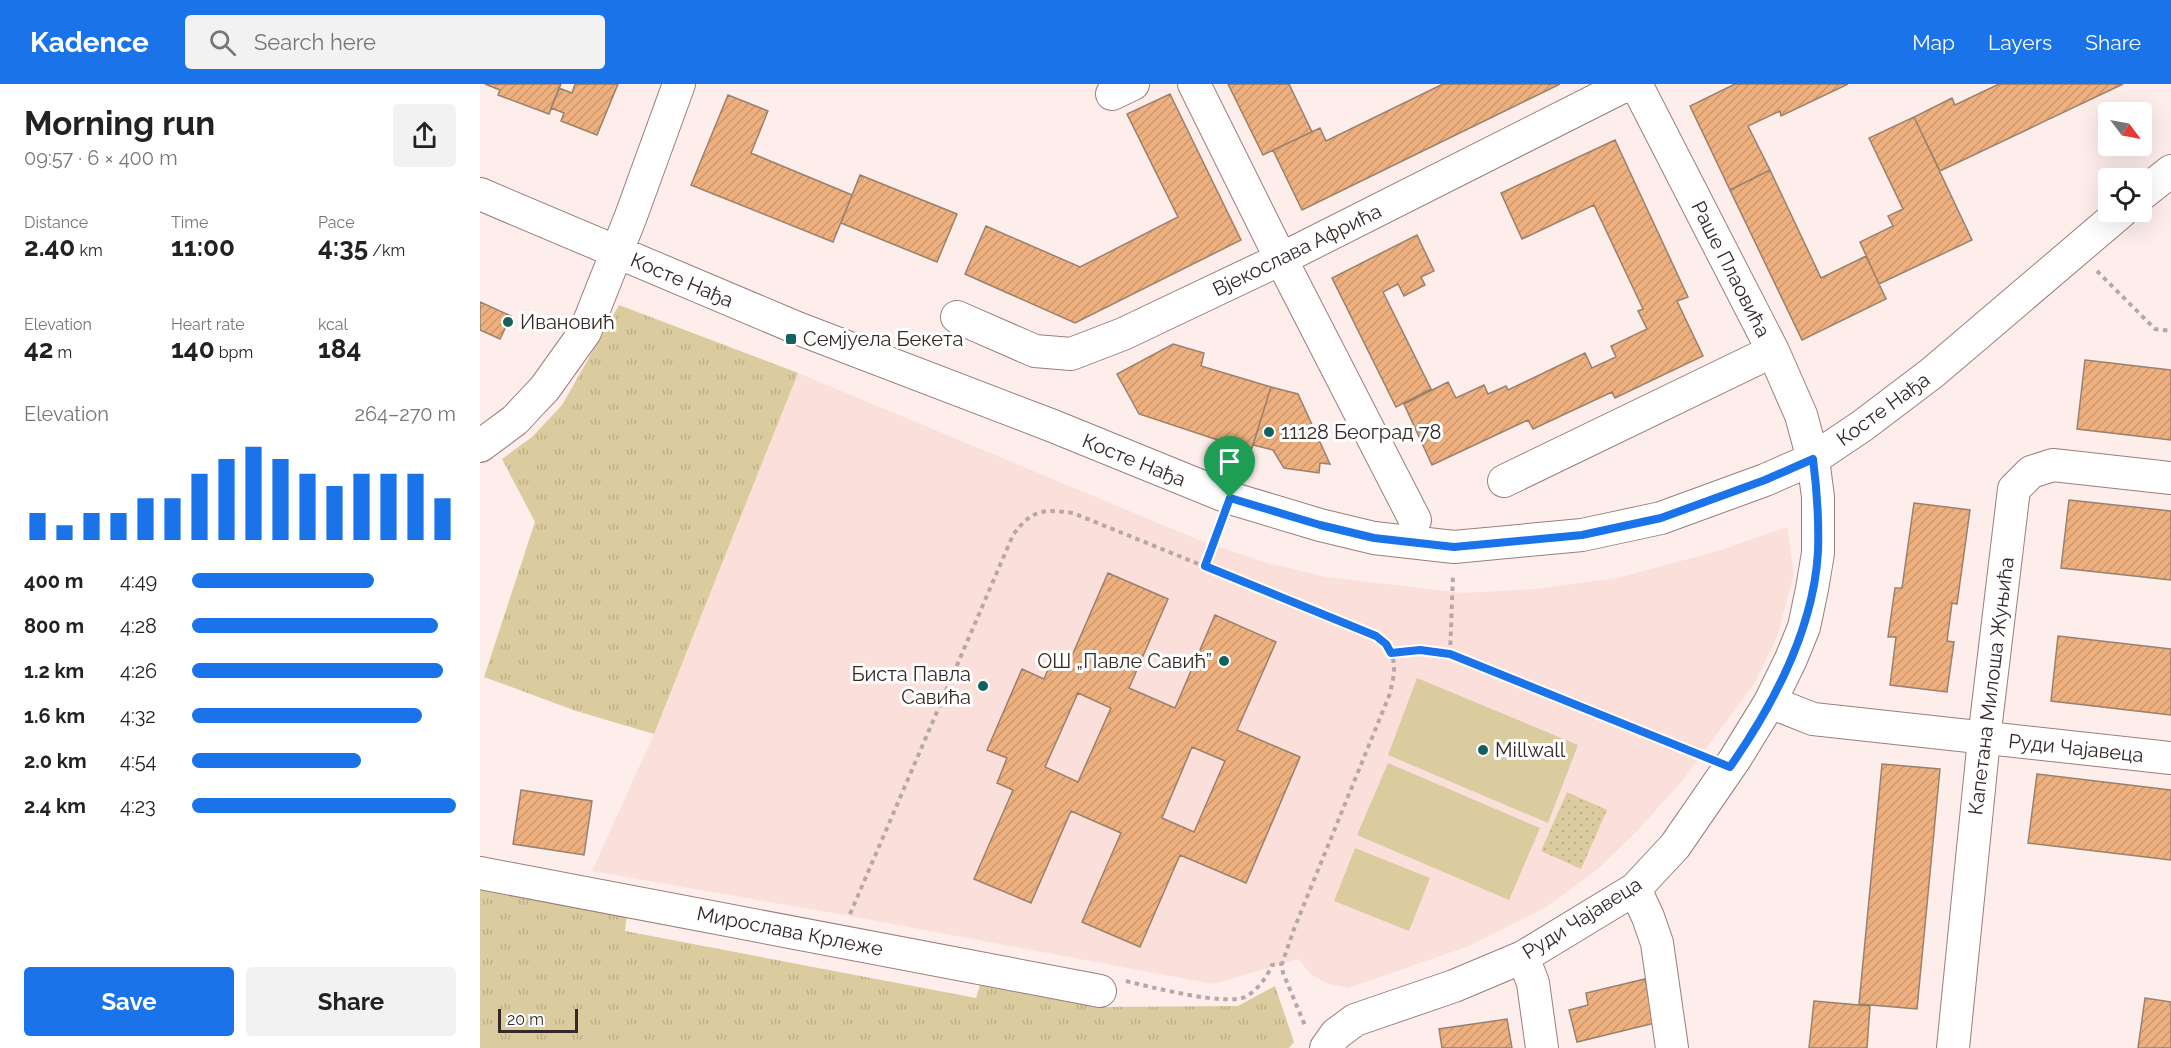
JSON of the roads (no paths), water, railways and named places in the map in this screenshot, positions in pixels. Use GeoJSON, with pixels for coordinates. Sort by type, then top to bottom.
{"type":"FeatureCollection","features":[{"type":"Feature","properties":{"kind":"street"},"geometry":{"type":"LineString","coordinates":[[480,446],[515,420],[530,405],[585,332],[617,253],[679,84]]}},
{"type":"Feature","properties":{"kind":"street"},"geometry":{"type":"LineString","coordinates":[[1194,84],[1415,520]]}},
{"type":"Feature","properties":{"kind":"street","name":"Вјекослава Афрића"},"geometry":{"type":"LineString","coordinates":[[957,317],[1035,351],[1071,354],[1123,334],[1281,259],[1628,84]]}},
{"type":"Feature","properties":{"kind":"street","name":"Раше Плаовића"},"geometry":{"type":"LineString","coordinates":[[1636,84],[1773,351],[1801,415],[1813,459]]}},
{"type":"Feature","properties":{"kind":"street"},"geometry":{"type":"LineString","coordinates":[[2152,186],[2171,171]]}},
{"type":"Feature","properties":{"kind":"street","name":"Косте Нађа"},"geometry":{"type":"LineString","coordinates":[[480,194],[797,328],[1053,426],[1230,498],[1320,525],[1374,538],[1454,547],[1582,535],[1661,518],[1765,480],[1813,459],[1862,426],[1932,373],[2109,222]]}},
{"type":"Feature","properties":{"kind":"street"},"geometry":{"type":"LineString","coordinates":[[1504,481],[1773,351]]}},
{"type":"Feature","properties":{"kind":"street","name":"Руди Чајавеца"},"geometry":{"type":"LineString","coordinates":[[1318,1043],[1336,1034],[1355,1020],[1454,986],[1523,957],[1635,889],[1675,846],[1730,767],[1770,702],[1791,659],[1803,627],[1818,553],[1818,497],[1813,459]]}},
{"type":"Feature","properties":{"kind":"street","name":"Капетана Милоша Жуњића"},"geometry":{"type":"LineString","coordinates":[[1953,1048],[1984,739],[2014,489],[2031,472],[2053,465],[2171,478]]}},
{"type":"Feature","properties":{"kind":"street","name":"Руди Чајавеца"},"geometry":{"type":"LineString","coordinates":[[1770,702],[1813,719],[2171,758]]}},
{"type":"Feature","properties":{"kind":"street","name":"Мирослава Крлеже"},"geometry":{"type":"LineString","coordinates":[[480,873],[1100,991]]}},
{"type":"Feature","properties":{"kind":"street"},"geometry":{"type":"LineString","coordinates":[[1635,889],[1657,943],[1672,1048]]}},
{"type":"Feature","properties":{"kind":"street"},"geometry":{"type":"LineString","coordinates":[[1523,957],[1533,983],[1542,1048]]}},
{"type":"Feature","properties":{"kind":"place","name":"Ивановић"},"geometry":{"type":"Point","coordinates":[508,322]}},
{"type":"Feature","properties":{"kind":"place","name":"Семјуела Бекета"},"geometry":{"type":"Point","coordinates":[791,339]}},
{"type":"Feature","properties":{"kind":"place","name":"11128 Београд 78"},"geometry":{"type":"Point","coordinates":[1269,432]}},
{"type":"Feature","properties":{"kind":"place","name":"ОШ „Павле Савић”"},"geometry":{"type":"Point","coordinates":[1224,661]}},
{"type":"Feature","properties":{"kind":"place","name":"Биста Павла Савића"},"geometry":{"type":"Point","coordinates":[983,686]}},
{"type":"Feature","properties":{"kind":"place","name":"Millwall"},"geometry":{"type":"Point","coordinates":[1483,750]}}]}
